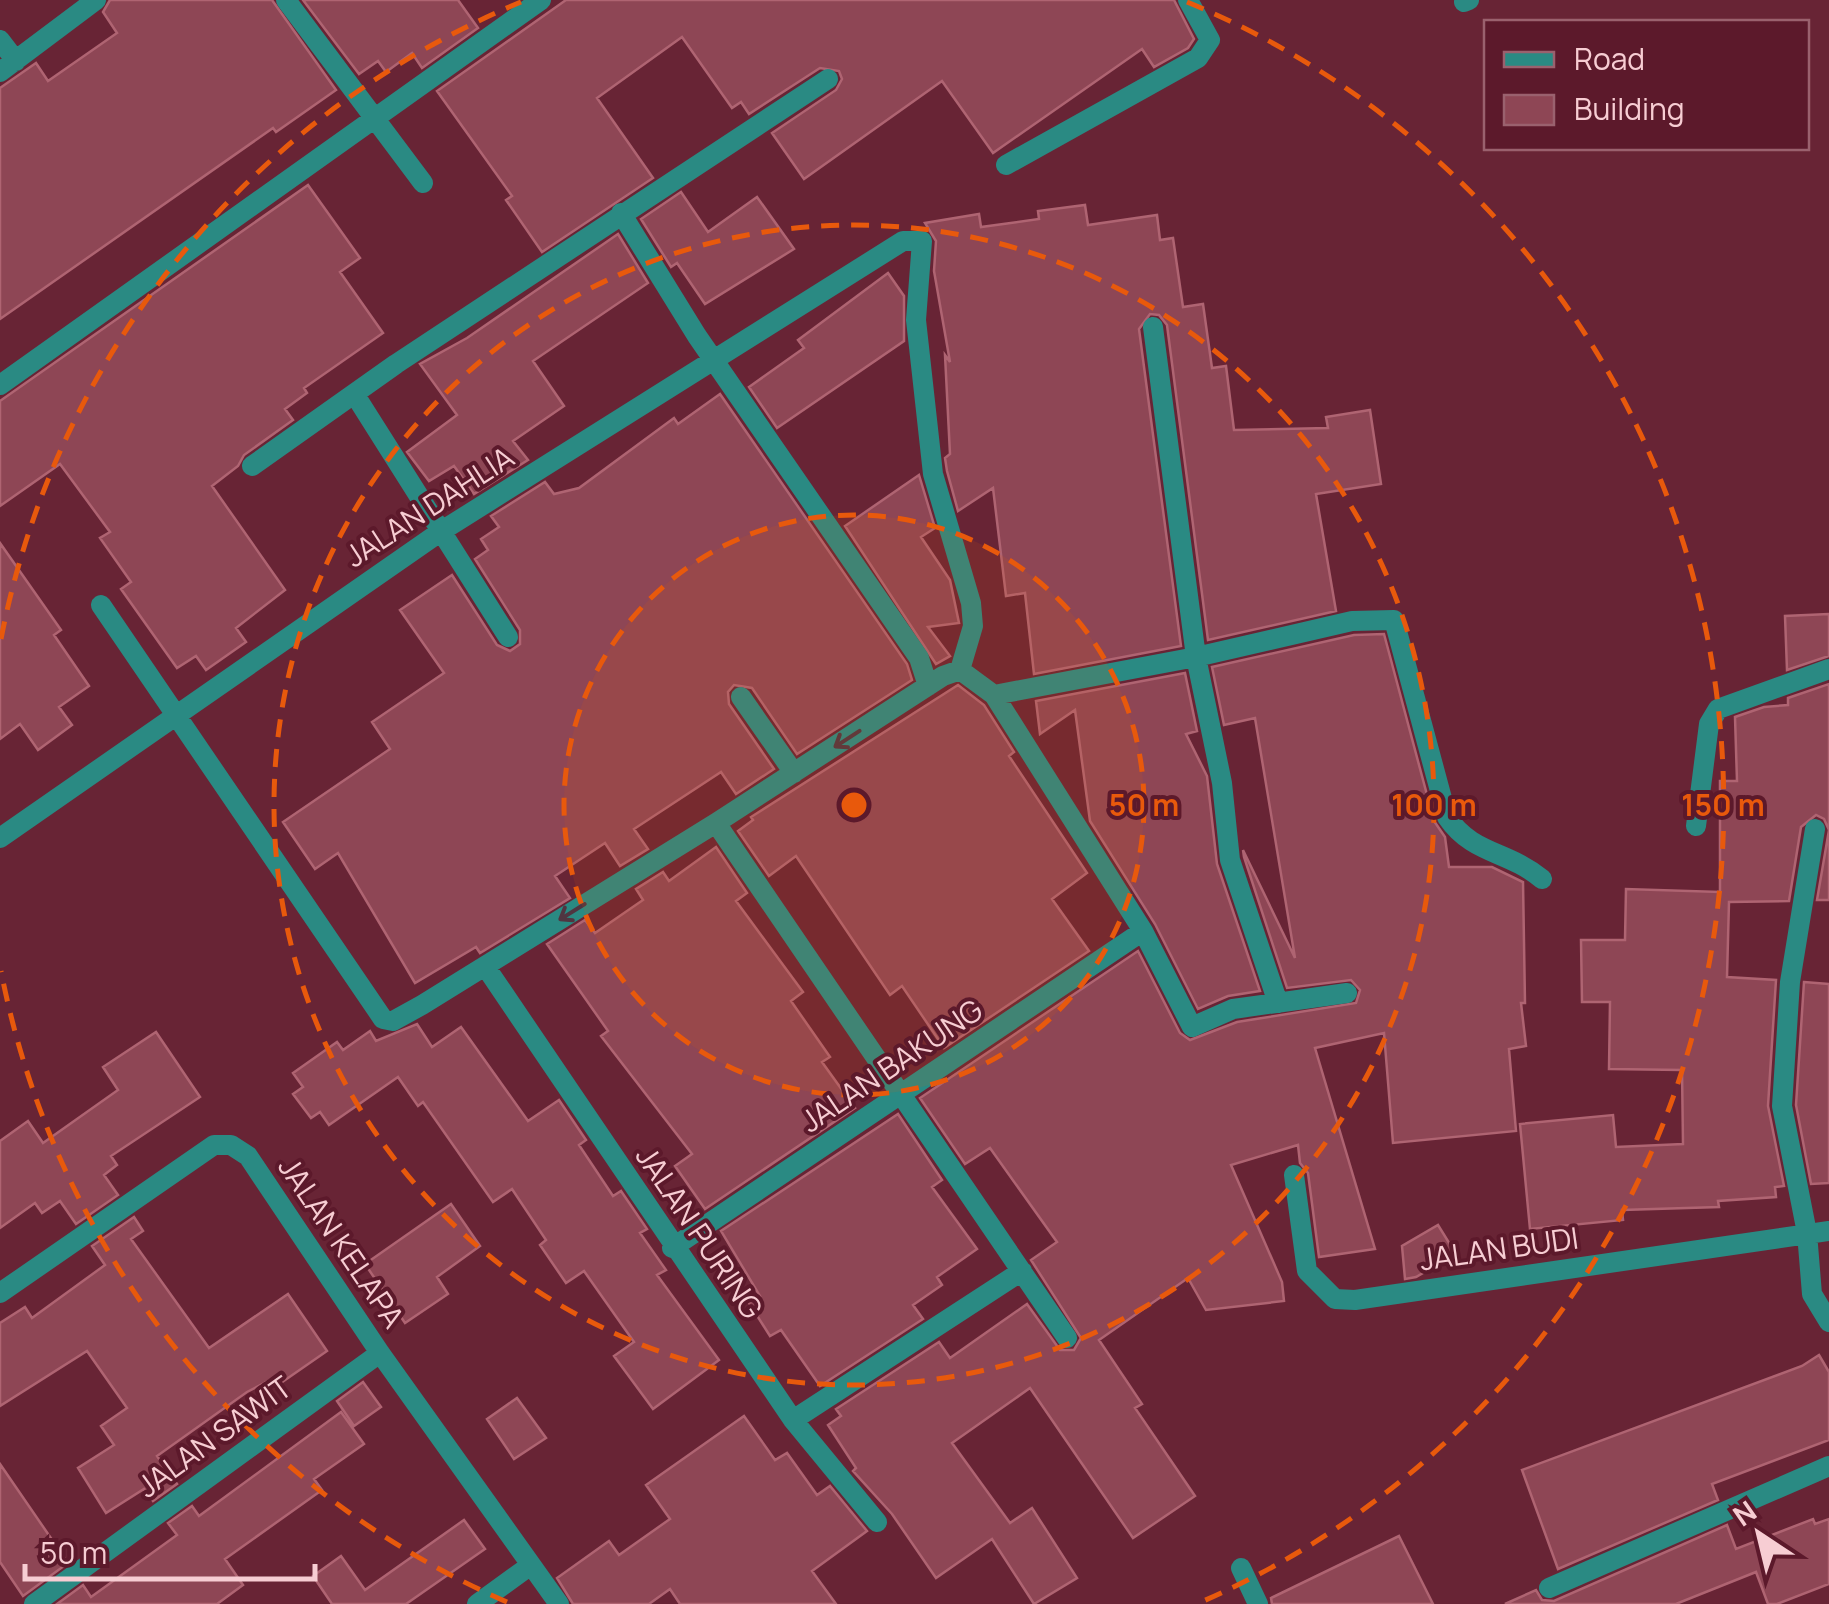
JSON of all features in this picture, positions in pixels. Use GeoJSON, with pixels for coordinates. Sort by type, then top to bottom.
{"type":"FeatureCollection","features":[{"type":"Feature","properties":{"kind":"street"},"geometry":{"type":"LineString","coordinates":[[0,40],[8,67],[96,0]]}},
{"type":"Feature","properties":{"kind":"street"},"geometry":{"type":"LineString","coordinates":[[286,0],[423,183]]}},
{"type":"Feature","properties":{"kind":"street"},"geometry":{"type":"LineString","coordinates":[[0,385],[377,120],[540,0]]}},
{"type":"Feature","properties":{"kind":"street"},"geometry":{"type":"LineString","coordinates":[[1006,165],[1198,58],[1210,40],[1188,0]]}},
{"type":"Feature","properties":{"kind":"street"},"geometry":{"type":"LineString","coordinates":[[252,466],[620,213],[828,79]]}},
{"type":"Feature","properties":{"kind":"street"},"geometry":{"type":"LineString","coordinates":[[620,213],[714,360],[918,658],[928,686]]}},
{"type":"Feature","properties":{"kind":"street","name":"JALAN DAHLIA"},"geometry":{"type":"LineString","coordinates":[[0,838],[440,532],[903,242],[922,241],[916,320],[933,474],[971,603],[973,626],[960,670]]}},
{"type":"Feature","properties":{"kind":"street"},"geometry":{"type":"LineString","coordinates":[[1153,327],[1196,656],[1222,783],[1230,860],[1278,1003]]}},
{"type":"Feature","properties":{"kind":"street"},"geometry":{"type":"LineString","coordinates":[[356,395],[508,637]]}},
{"type":"Feature","properties":{"kind":"street"},"geometry":{"type":"LineString","coordinates":[[101,605],[376,1014],[393,1021],[716,823],[928,686],[960,670],[994,695],[1142,931],[1192,1027],[1233,1009],[1348,993]]}},
{"type":"Feature","properties":{"kind":"street"},"geometry":{"type":"LineString","coordinates":[[994,695],[1352,621],[1394,620],[1447,817],[1462,840],[1511,856],[1542,879]]}},
{"type":"Feature","properties":{"kind":"street"},"geometry":{"type":"LineString","coordinates":[[1696,826],[1708,724],[1718,710],[1829,669]]}},
{"type":"Feature","properties":{"kind":"street"},"geometry":{"type":"LineString","coordinates":[[740,697],[794,773]]}},
{"type":"Feature","properties":{"kind":"street"},"geometry":{"type":"LineString","coordinates":[[716,823],[1067,1338]]}},
{"type":"Feature","properties":{"kind":"street"},"geometry":{"type":"LineString","coordinates":[[1815,829],[1790,982],[1782,1106],[1807,1233],[1812,1294],[1829,1322]]}},
{"type":"Feature","properties":{"kind":"street","name":"JALAN BAKUNG"},"geometry":{"type":"LineString","coordinates":[[672,1248],[1142,931]]}},
{"type":"Feature","properties":{"kind":"street","name":"JALAN PURING"},"geometry":{"type":"LineString","coordinates":[[485,966],[672,1248],[793,1420],[878,1522]]}},
{"type":"Feature","properties":{"kind":"street","name":"JALAN KELAPA"},"geometry":{"type":"LineString","coordinates":[[0,1293],[214,1145],[231,1145],[248,1156],[380,1353],[559,1604]]}},
{"type":"Feature","properties":{"kind":"street","name":"JALAN BUDI"},"geometry":{"type":"LineString","coordinates":[[1294,1175],[1307,1270],[1335,1298],[1354,1300],[1807,1233]]}},
{"type":"Feature","properties":{"kind":"street"},"geometry":{"type":"LineString","coordinates":[[1807,1233],[1829,1230]]}},
{"type":"Feature","properties":{"kind":"street"},"geometry":{"type":"LineString","coordinates":[[793,1420],[1022,1270]]}},
{"type":"Feature","properties":{"kind":"street","name":"JALAN SAWIT"},"geometry":{"type":"LineString","coordinates":[[34,1604],[380,1353]]}},
{"type":"Feature","properties":{"kind":"street"},"geometry":{"type":"LineString","coordinates":[[1550,1588],[1829,1466]]}},
{"type":"Feature","properties":{"kind":"street"},"geometry":{"type":"LineString","coordinates":[[478,1604],[530,1565]]}},
{"type":"Feature","properties":{"kind":"street"},"geometry":{"type":"LineString","coordinates":[[1241,1568],[1258,1604]]}},
{"type":"Feature","properties":{"kind":"building"},"geometry":{"type":"Polygon","coordinates":[[[110,0],[272,0],[336,90],[276,132],[273,128],[0,319],[0,88],[36,63],[48,81],[117,33],[103,12],[110,0]]]}},
{"type":"Feature","properties":{"kind":"building"},"geometry":{"type":"Polygon","coordinates":[[[303,0],[458,0],[478,28],[422,68],[412,53],[386,72],[378,61],[359,74],[303,0]]]}},
{"type":"Feature","properties":{"kind":"building"},"geometry":{"type":"Polygon","coordinates":[[[566,0],[1174,0],[1194,39],[1188,48],[1154,67],[1142,49],[993,153],[942,81],[804,179],[772,133],[836,90],[842,79],[839,71],[820,68],[749,114],[741,102],[732,108],[682,37],[597,98],[653,178],[542,252],[506,200],[512,196],[437,91],[566,0]]]}},
{"type":"Feature","properties":{"kind":"building"},"geometry":{"type":"Polygon","coordinates":[[[308,185],[360,258],[340,272],[383,333],[304,388],[307,393],[285,409],[293,420],[244,455],[238,466],[212,486],[285,590],[236,628],[246,642],[206,670],[196,656],[177,668],[121,589],[131,582],[100,538],[110,532],[60,464],[0,506],[0,401],[308,185]]]}},
{"type":"Feature","properties":{"kind":"building"},"geometry":{"type":"Polygon","coordinates":[[[681,192],[708,232],[757,197],[794,249],[705,304],[677,263],[671,267],[641,219],[681,192]]]}},
{"type":"Feature","properties":{"kind":"building"},"geometry":{"type":"Polygon","coordinates":[[[1085,205],[1088,225],[1157,215],[1160,240],[1173,238],[1183,307],[1203,304],[1212,368],[1226,366],[1234,430],[1328,428],[1326,417],[1370,410],[1381,484],[1316,494],[1336,611],[1208,640],[1167,325],[1159,315],[1150,314],[1139,329],[1181,646],[1034,674],[1025,593],[1006,596],[993,488],[958,511],[947,471],[945,458],[950,454],[945,355],[950,362],[934,271],[936,241],[925,223],[979,214],[981,227],[1039,219],[1038,211],[1085,205]]]}},
{"type":"Feature","properties":{"kind":"building"},"geometry":{"type":"Polygon","coordinates":[[[618,234],[648,283],[533,361],[564,406],[513,441],[528,460],[474,494],[454,466],[429,481],[407,452],[457,415],[420,364],[467,338],[618,234]]]}},
{"type":"Feature","properties":{"kind":"building"},"geometry":{"type":"Polygon","coordinates":[[[888,273],[904,296],[904,341],[777,428],[749,387],[804,348],[798,340],[888,273]]]}},
{"type":"Feature","properties":{"kind":"building"},"geometry":{"type":"Polygon","coordinates":[[[720,394],[907,664],[912,680],[797,754],[752,688],[734,685],[728,692],[729,704],[774,769],[736,794],[721,772],[634,829],[648,849],[620,866],[605,843],[555,876],[570,898],[480,953],[476,947],[415,983],[338,853],[315,869],[283,822],[390,749],[372,722],[444,673],[400,610],[452,575],[497,645],[510,651],[520,644],[520,630],[475,559],[488,550],[481,539],[499,527],[491,516],[545,482],[554,494],[579,488],[674,418],[678,424],[720,394]]]}},
{"type":"Feature","properties":{"kind":"building"},"geometry":{"type":"Polygon","coordinates":[[[919,475],[935,528],[921,537],[950,580],[959,623],[928,627],[950,656],[936,664],[845,526],[919,475]]]}},
{"type":"Feature","properties":{"kind":"building"},"geometry":{"type":"Polygon","coordinates":[[[0,543],[61,630],[54,635],[89,686],[59,707],[72,725],[38,750],[20,724],[0,739],[0,543]]]}},
{"type":"Feature","properties":{"kind":"building"},"geometry":{"type":"Polygon","coordinates":[[[1829,614],[1829,656],[1787,670],[1785,616],[1829,614]]]}},
{"type":"Feature","properties":{"kind":"building"},"geometry":{"type":"Polygon","coordinates":[[[1384,634],[1434,821],[1445,837],[1449,867],[1492,867],[1523,882],[1525,1003],[1521,1003],[1526,1046],[1509,1049],[1516,1131],[1393,1143],[1384,1033],[1315,1048],[1375,1249],[1319,1257],[1308,1173],[1300,1163],[1298,1145],[1231,1165],[1282,1282],[1284,1301],[1206,1310],[1188,1278],[1099,1340],[1142,1404],[1135,1408],[1195,1496],[1133,1538],[1030,1388],[952,1443],[1010,1523],[1032,1508],[1077,1578],[1034,1604],[992,1539],[936,1578],[892,1514],[853,1471],[856,1468],[828,1425],[841,1416],[836,1409],[939,1342],[950,1358],[1027,1304],[1060,1350],[1074,1350],[1081,1338],[1031,1260],[1057,1242],[990,1148],[965,1164],[920,1098],[1138,951],[1180,1033],[1190,1040],[1237,1022],[1356,1003],[1360,990],[1351,980],[1287,988],[1243,850],[1295,958],[1255,718],[1224,725],[1212,667],[1354,635],[1384,634]]]}},
{"type":"Feature","properties":{"kind":"building"},"geometry":{"type":"Polygon","coordinates":[[[1185,673],[1197,731],[1186,734],[1207,776],[1217,864],[1260,991],[1228,996],[1198,1009],[1155,924],[1090,821],[1075,710],[1040,734],[1036,701],[1185,673]]]}},
{"type":"Feature","properties":{"kind":"building"},"geometry":{"type":"Polygon","coordinates":[[[1829,684],[1829,830],[1824,819],[1816,815],[1801,827],[1789,901],[1729,902],[1727,977],[1776,980],[1768,1106],[1784,1186],[1775,1187],[1776,1197],[1718,1201],[1719,1207],[1622,1210],[1623,1220],[1530,1229],[1520,1124],[1613,1115],[1616,1147],[1683,1144],[1682,1070],[1609,1069],[1610,1002],[1582,1002],[1581,940],[1625,940],[1626,889],[1720,892],[1720,781],[1737,781],[1735,717],[1764,707],[1788,705],[1788,698],[1829,684]]]}},
{"type":"Feature","properties":{"kind":"building"},"geometry":{"type":"Polygon","coordinates":[[[958,685],[984,705],[1014,752],[1009,756],[1087,873],[1052,899],[1089,951],[944,1048],[902,986],[890,995],[796,856],[769,876],[738,831],[753,820],[751,817],[958,685]]]}},
{"type":"Feature","properties":{"kind":"building"},"geometry":{"type":"Polygon","coordinates":[[[1829,830],[1829,900],[1817,900],[1829,830]]]}},
{"type":"Feature","properties":{"kind":"building"},"geometry":{"type":"Polygon","coordinates":[[[716,847],[747,893],[736,901],[803,992],[791,1001],[830,1057],[822,1062],[855,1108],[705,1209],[675,1166],[692,1154],[601,1036],[608,1031],[547,944],[585,920],[595,933],[643,900],[636,889],[663,872],[669,881],[716,847]]]}},
{"type":"Feature","properties":{"kind":"building"},"geometry":{"type":"Polygon","coordinates":[[[1804,982],[1829,984],[1829,1183],[1811,1184],[1796,1105],[1804,982]]]}},
{"type":"Feature","properties":{"kind":"building"},"geometry":{"type":"Polygon","coordinates":[[[417,1024],[432,1047],[461,1027],[528,1121],[559,1100],[586,1140],[579,1145],[613,1196],[621,1191],[647,1229],[640,1233],[666,1270],[657,1275],[719,1360],[653,1409],[614,1356],[634,1342],[584,1271],[566,1283],[540,1245],[546,1240],[512,1189],[493,1202],[423,1102],[418,1106],[398,1077],[329,1125],[320,1112],[311,1118],[293,1094],[303,1087],[293,1073],[337,1042],[343,1050],[370,1031],[376,1041],[417,1024]]]}},
{"type":"Feature","properties":{"kind":"building"},"geometry":{"type":"Polygon","coordinates":[[[156,1032],[200,1097],[111,1156],[117,1165],[104,1175],[118,1195],[76,1224],[60,1201],[42,1213],[35,1203],[0,1228],[0,1141],[28,1121],[43,1143],[118,1090],[103,1067],[156,1032]]]}},
{"type":"Feature","properties":{"kind":"building"},"geometry":{"type":"Polygon","coordinates":[[[898,1114],[942,1180],[932,1187],[977,1249],[937,1277],[942,1285],[913,1305],[923,1319],[820,1386],[781,1330],[770,1336],[749,1303],[760,1296],[721,1231],[898,1114]]]}},
{"type":"Feature","properties":{"kind":"building"},"geometry":{"type":"Polygon","coordinates":[[[451,1204],[480,1246],[437,1277],[448,1294],[405,1323],[365,1264],[451,1204]]]}},
{"type":"Feature","properties":{"kind":"building"},"geometry":{"type":"Polygon","coordinates":[[[134,1217],[143,1231],[131,1239],[209,1348],[288,1294],[327,1351],[275,1387],[270,1380],[247,1392],[157,1456],[177,1484],[153,1501],[144,1489],[106,1513],[78,1468],[114,1445],[101,1426],[127,1408],[87,1351],[0,1406],[0,1323],[25,1307],[32,1318],[105,1265],[92,1246],[134,1217]]]}},
{"type":"Feature","properties":{"kind":"building"},"geometry":{"type":"Polygon","coordinates":[[[1438,1225],[1456,1254],[1416,1277],[1405,1279],[1402,1246],[1438,1225]]]}},
{"type":"Feature","properties":{"kind":"building"},"geometry":{"type":"Polygon","coordinates":[[[1819,1355],[1829,1372],[1829,1440],[1712,1484],[1718,1500],[1558,1569],[1522,1470],[1802,1366],[1819,1355]]]}},
{"type":"Feature","properties":{"kind":"building"},"geometry":{"type":"Polygon","coordinates":[[[363,1382],[381,1407],[354,1426],[337,1401],[363,1382]]]}},
{"type":"Feature","properties":{"kind":"building"},"geometry":{"type":"Polygon","coordinates":[[[517,1398],[546,1438],[514,1459],[487,1419],[517,1398]]]}},
{"type":"Feature","properties":{"kind":"building"},"geometry":{"type":"Polygon","coordinates":[[[341,1412],[364,1444],[314,1479],[322,1490],[225,1559],[243,1585],[217,1604],[57,1604],[83,1585],[91,1597],[177,1535],[168,1523],[192,1506],[199,1516],[341,1412]]]}},
{"type":"Feature","properties":{"kind":"building"},"geometry":{"type":"Polygon","coordinates":[[[744,1416],[775,1460],[787,1453],[817,1495],[830,1486],[867,1531],[812,1571],[836,1604],[680,1604],[670,1589],[649,1604],[573,1604],[557,1578],[609,1541],[619,1555],[670,1519],[646,1485],[744,1416]]]}},
{"type":"Feature","properties":{"kind":"building"},"geometry":{"type":"Polygon","coordinates":[[[0,1464],[68,1563],[23,1596],[0,1562],[0,1464]]]}},
{"type":"Feature","properties":{"kind":"building"},"geometry":{"type":"Polygon","coordinates":[[[1813,1519],[1815,1524],[1829,1519],[1829,1584],[1777,1604],[1768,1604],[1756,1572],[1676,1604],[1505,1604],[1536,1590],[1542,1600],[1554,1601],[1727,1525],[1736,1549],[1813,1519]]]}},
{"type":"Feature","properties":{"kind":"building"},"geometry":{"type":"Polygon","coordinates":[[[464,1520],[485,1549],[406,1604],[332,1604],[313,1576],[341,1556],[365,1590],[464,1520]]]}},
{"type":"Feature","properties":{"kind":"building"},"geometry":{"type":"Polygon","coordinates":[[[1399,1536],[1433,1604],[1272,1604],[1271,1598],[1399,1536]]]}}]}
